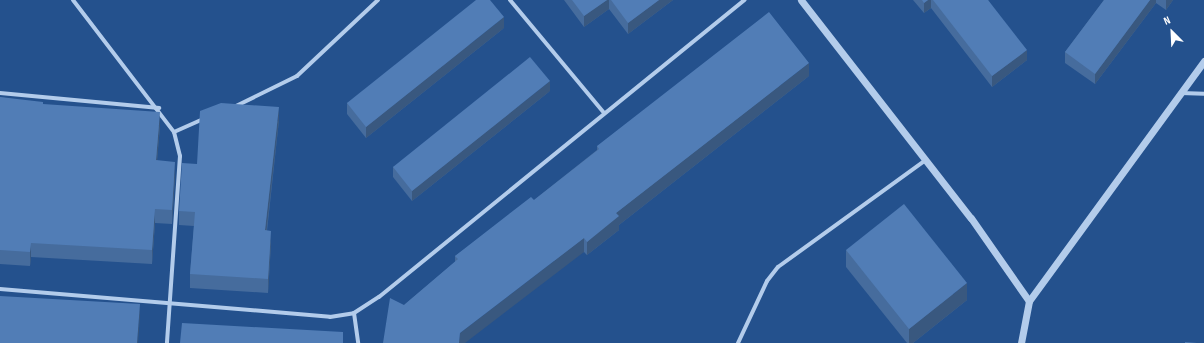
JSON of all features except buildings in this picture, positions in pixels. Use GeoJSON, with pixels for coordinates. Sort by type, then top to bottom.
{"type":"FeatureCollection","features":[{"type":"Feature","properties":{"kind":"street"},"geometry":{"type":"LineString","coordinates":[[73,0],[159,108],[174,132],[180,156],[168,304],[167,343]]}},
{"type":"Feature","properties":{"kind":"street"},"geometry":{"type":"LineString","coordinates":[[231,108],[297,76],[378,0]]}},
{"type":"Feature","properties":{"kind":"street"},"geometry":{"type":"LineString","coordinates":[[510,0],[604,114]]}},
{"type":"Feature","properties":{"kind":"street"},"geometry":{"type":"LineString","coordinates":[[0,289],[330,318],[354,313],[379,297],[745,0]]}},
{"type":"Feature","properties":{"kind":"street"},"geometry":{"type":"LineString","coordinates":[[801,0],[926,160],[1029,301]]}},
{"type":"Feature","properties":{"kind":"street"},"geometry":{"type":"LineString","coordinates":[[1021,343],[1029,301],[1204,61]]}},
{"type":"Feature","properties":{"kind":"street"},"geometry":{"type":"LineString","coordinates":[[1181,92],[1204,94]]}},
{"type":"Feature","properties":{"kind":"street"},"geometry":{"type":"LineString","coordinates":[[0,93],[159,108]]}},
{"type":"Feature","properties":{"kind":"street"},"geometry":{"type":"LineString","coordinates":[[174,132],[210,117]]}},
{"type":"Feature","properties":{"kind":"street"},"geometry":{"type":"LineString","coordinates":[[738,343],[767,281],[778,268],[926,160]]}},
{"type":"Feature","properties":{"kind":"street"},"geometry":{"type":"LineString","coordinates":[[354,313],[358,343]]}}]}
